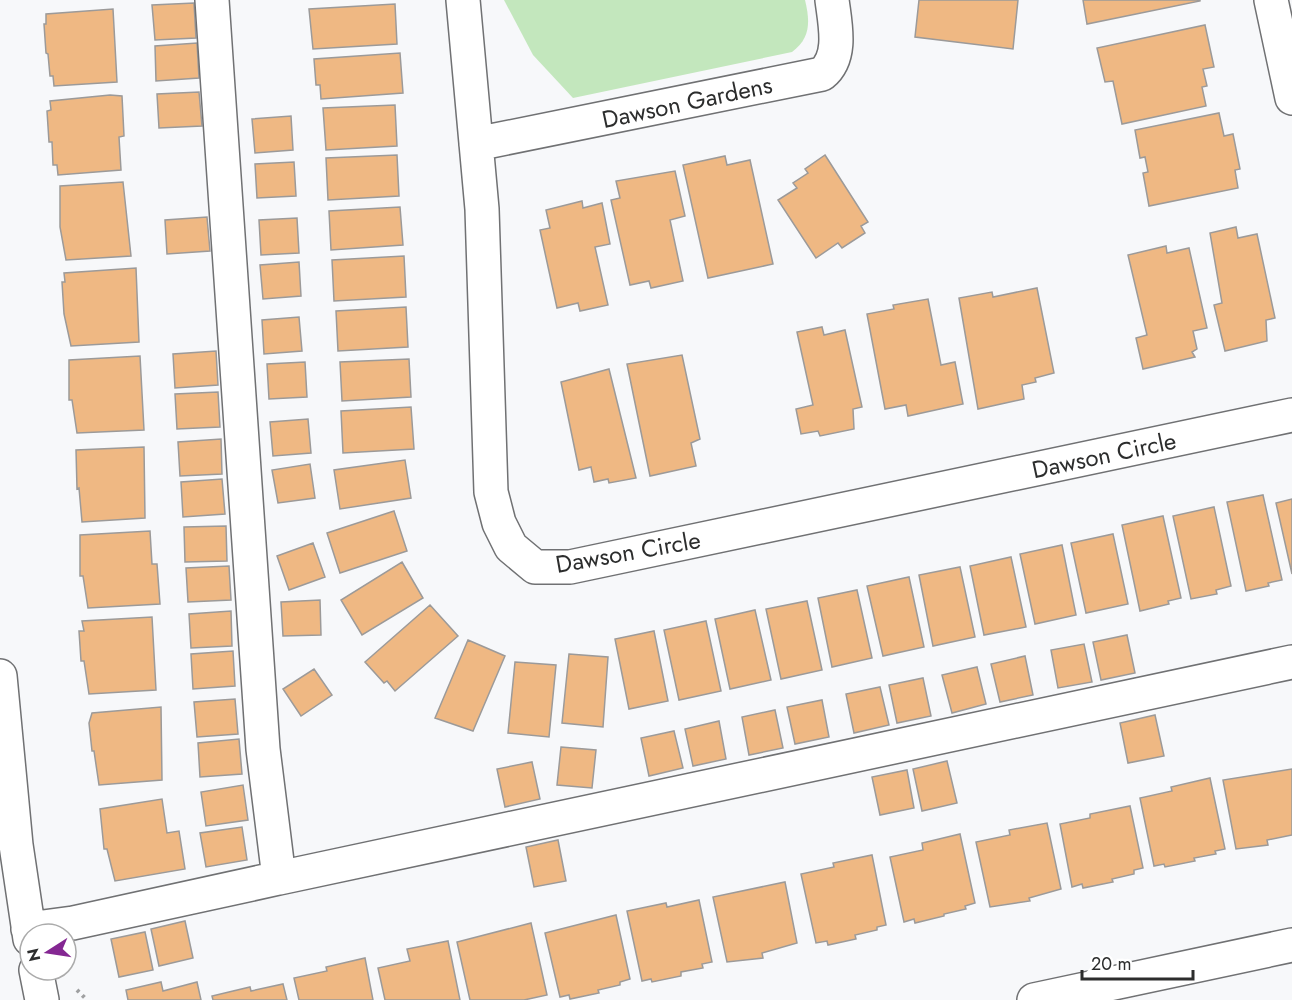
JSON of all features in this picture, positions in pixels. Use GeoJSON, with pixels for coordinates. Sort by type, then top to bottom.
{"type":"FeatureCollection","features":[{"type":"Feature","properties":{"kind":"street"},"geometry":{"type":"LineString","coordinates":[[212,0],[262,738],[279,878]]}},
{"type":"Feature","properties":{"kind":"street","name":"Dawson Circle"},"geometry":{"type":"LineString","coordinates":[[463,0],[482,209],[490,492],[499,523],[511,548],[535,567],[570,567],[1292,416]]}},
{"type":"Feature","properties":{"kind":"street","name":"Dawson Gardens"},"geometry":{"type":"LineString","coordinates":[[476,144],[822,74],[829,68],[836,51],[832,0]]}},
{"type":"Feature","properties":{"kind":"street"},"geometry":{"type":"LineString","coordinates":[[1271,0],[1292,98]]}},
{"type":"Feature","properties":{"kind":"street"},"geometry":{"type":"LineString","coordinates":[[73,922],[1292,662]]}},
{"type":"Feature","properties":{"kind":"street"},"geometry":{"type":"LineString","coordinates":[[0,676],[16,845],[27,922]]}},
{"type":"Feature","properties":{"kind":"street"},"geometry":{"type":"LineString","coordinates":[[1034,1000],[1292,945]]}},
{"type":"Feature","properties":{"kind":"street"},"geometry":{"type":"LineString","coordinates":[[38,982],[42,1000]]}},
{"type":"Feature","properties":{"kind":"green space"},"geometry":{"type":"Polygon","coordinates":[[[504,0],[805,0],[808,22],[803,41],[792,52],[573,98],[533,55],[504,0]]]}},
{"type":"Feature","properties":{"kind":"building"},"geometry":{"type":"Polygon","coordinates":[[[919,0],[1018,0],[1013,49],[915,37],[919,0]]]}},
{"type":"Feature","properties":{"kind":"building"},"geometry":{"type":"Polygon","coordinates":[[[1083,0],[1200,0],[1200,1],[1087,24],[1083,0]]]}},
{"type":"Feature","properties":{"kind":"building"},"geometry":{"type":"Polygon","coordinates":[[[194,3],[196,38],[155,40],[152,5],[194,3]]]}},
{"type":"Feature","properties":{"kind":"building"},"geometry":{"type":"Polygon","coordinates":[[[395,4],[397,44],[313,49],[309,9],[395,4]]]}},
{"type":"Feature","properties":{"kind":"building"},"geometry":{"type":"Polygon","coordinates":[[[113,9],[117,82],[54,86],[46,53],[44,24],[46,24],[46,14],[113,9]]]}},
{"type":"Feature","properties":{"kind":"building"},"geometry":{"type":"Polygon","coordinates":[[[1205,25],[1214,67],[1203,69],[1207,86],[1202,87],[1206,106],[1122,124],[1113,81],[1105,82],[1097,48],[1205,25]]]}},
{"type":"Feature","properties":{"kind":"building"},"geometry":{"type":"Polygon","coordinates":[[[197,43],[199,78],[156,81],[155,46],[197,43]]]}},
{"type":"Feature","properties":{"kind":"building"},"geometry":{"type":"Polygon","coordinates":[[[400,53],[403,93],[321,99],[320,85],[316,85],[314,59],[400,53]]]}},
{"type":"Feature","properties":{"kind":"building"},"geometry":{"type":"Polygon","coordinates":[[[199,92],[202,126],[159,128],[157,94],[199,92]]]}},
{"type":"Feature","properties":{"kind":"building"},"geometry":{"type":"Polygon","coordinates":[[[110,95],[122,96],[124,136],[119,137],[121,170],[58,175],[57,165],[53,165],[52,142],[49,142],[47,111],[51,110],[50,101],[110,95]]]}},
{"type":"Feature","properties":{"kind":"building"},"geometry":{"type":"Polygon","coordinates":[[[395,105],[397,146],[326,150],[323,108],[395,105]]]}},
{"type":"Feature","properties":{"kind":"building"},"geometry":{"type":"Polygon","coordinates":[[[1219,113],[1224,136],[1233,134],[1240,169],[1235,170],[1238,188],[1149,206],[1143,173],[1148,172],[1145,157],[1140,158],[1135,130],[1219,113]]]}},
{"type":"Feature","properties":{"kind":"building"},"geometry":{"type":"Polygon","coordinates":[[[291,116],[293,150],[255,153],[252,119],[291,116]]]}},
{"type":"Feature","properties":{"kind":"building"},"geometry":{"type":"Polygon","coordinates":[[[397,155],[399,196],[328,200],[326,158],[397,155]]]}},
{"type":"Feature","properties":{"kind":"building"},"geometry":{"type":"Polygon","coordinates":[[[825,155],[868,222],[861,226],[865,233],[842,248],[838,243],[816,258],[778,200],[797,188],[793,183],[808,173],[805,169],[825,155]]]}},
{"type":"Feature","properties":{"kind":"building"},"geometry":{"type":"Polygon","coordinates":[[[725,156],[727,165],[750,160],[773,264],[708,278],[683,165],[725,156]]]}},
{"type":"Feature","properties":{"kind":"building"},"geometry":{"type":"Polygon","coordinates":[[[294,162],[296,196],[257,198],[255,164],[294,162]]]}},
{"type":"Feature","properties":{"kind":"building"},"geometry":{"type":"Polygon","coordinates":[[[675,171],[685,216],[670,220],[683,281],[651,288],[649,281],[630,285],[611,200],[620,198],[616,181],[675,171]]]}},
{"type":"Feature","properties":{"kind":"building"},"geometry":{"type":"Polygon","coordinates":[[[123,182],[131,256],[66,260],[60,227],[60,186],[123,182]]]}},
{"type":"Feature","properties":{"kind":"building"},"geometry":{"type":"Polygon","coordinates":[[[582,201],[583,208],[602,203],[610,244],[595,247],[608,305],[580,311],[578,303],[557,308],[540,230],[550,228],[546,210],[582,201]]]}},
{"type":"Feature","properties":{"kind":"building"},"geometry":{"type":"Polygon","coordinates":[[[400,207],[403,245],[331,250],[329,211],[400,207]]]}},
{"type":"Feature","properties":{"kind":"building"},"geometry":{"type":"Polygon","coordinates":[[[207,217],[210,251],[167,254],[165,220],[207,217]]]}},
{"type":"Feature","properties":{"kind":"building"},"geometry":{"type":"Polygon","coordinates":[[[297,218],[299,253],[261,255],[259,220],[297,218]]]}},
{"type":"Feature","properties":{"kind":"building"},"geometry":{"type":"Polygon","coordinates":[[[1236,227],[1238,238],[1257,234],[1275,318],[1266,320],[1267,341],[1225,351],[1214,305],[1222,303],[1210,233],[1236,227]]]}},
{"type":"Feature","properties":{"kind":"building"},"geometry":{"type":"Polygon","coordinates":[[[1166,246],[1167,253],[1189,248],[1207,328],[1193,331],[1197,349],[1192,352],[1195,357],[1143,369],[1136,338],[1147,335],[1128,255],[1166,246]]]}},
{"type":"Feature","properties":{"kind":"building"},"geometry":{"type":"Polygon","coordinates":[[[404,256],[406,297],[334,301],[332,260],[404,256]]]}},
{"type":"Feature","properties":{"kind":"building"},"geometry":{"type":"Polygon","coordinates":[[[299,262],[301,296],[263,299],[260,265],[299,262]]]}},
{"type":"Feature","properties":{"kind":"building"},"geometry":{"type":"Polygon","coordinates":[[[136,268],[139,342],[71,346],[64,314],[62,282],[65,282],[64,273],[136,268]]]}},
{"type":"Feature","properties":{"kind":"building"},"geometry":{"type":"Polygon","coordinates":[[[1037,288],[1054,373],[1035,378],[1036,382],[1022,385],[1024,399],[978,409],[959,298],[992,292],[993,297],[1037,288]]]}},
{"type":"Feature","properties":{"kind":"building"},"geometry":{"type":"Polygon","coordinates":[[[928,299],[941,365],[955,362],[963,404],[908,416],[906,405],[885,409],[867,314],[894,309],[893,305],[928,299]]]}},
{"type":"Feature","properties":{"kind":"building"},"geometry":{"type":"Polygon","coordinates":[[[406,307],[408,347],[338,351],[336,311],[406,307]]]}},
{"type":"Feature","properties":{"kind":"building"},"geometry":{"type":"Polygon","coordinates":[[[299,317],[302,351],[264,354],[262,320],[299,317]]]}},
{"type":"Feature","properties":{"kind":"building"},"geometry":{"type":"Polygon","coordinates":[[[822,327],[824,335],[845,330],[862,407],[853,409],[854,429],[820,436],[818,431],[801,434],[796,409],[813,405],[797,332],[822,327]]]}},
{"type":"Feature","properties":{"kind":"building"},"geometry":{"type":"Polygon","coordinates":[[[216,351],[218,385],[175,388],[173,354],[216,351]]]}},
{"type":"Feature","properties":{"kind":"building"},"geometry":{"type":"Polygon","coordinates":[[[682,355],[700,439],[691,443],[696,466],[650,476],[627,364],[682,355]]]}},
{"type":"Feature","properties":{"kind":"building"},"geometry":{"type":"Polygon","coordinates":[[[140,356],[144,430],[77,433],[72,400],[69,400],[69,360],[140,356]]]}},
{"type":"Feature","properties":{"kind":"building"},"geometry":{"type":"Polygon","coordinates":[[[409,359],[411,397],[342,401],[340,362],[409,359]]]}},
{"type":"Feature","properties":{"kind":"building"},"geometry":{"type":"Polygon","coordinates":[[[305,362],[307,397],[269,399],[267,364],[305,362]]]}},
{"type":"Feature","properties":{"kind":"building"},"geometry":{"type":"Polygon","coordinates":[[[609,369],[636,478],[609,483],[608,479],[594,482],[591,467],[579,470],[561,382],[609,369]]]}},
{"type":"Feature","properties":{"kind":"building"},"geometry":{"type":"Polygon","coordinates":[[[218,392],[220,427],[177,429],[175,394],[218,392]]]}},
{"type":"Feature","properties":{"kind":"building"},"geometry":{"type":"Polygon","coordinates":[[[411,407],[414,449],[343,453],[341,411],[411,407]]]}},
{"type":"Feature","properties":{"kind":"building"},"geometry":{"type":"Polygon","coordinates":[[[308,419],[311,453],[273,456],[270,422],[308,419]]]}},
{"type":"Feature","properties":{"kind":"building"},"geometry":{"type":"Polygon","coordinates":[[[221,439],[222,474],[180,476],[178,442],[221,439]]]}},
{"type":"Feature","properties":{"kind":"building"},"geometry":{"type":"Polygon","coordinates":[[[144,447],[145,518],[82,522],[79,488],[77,489],[76,450],[144,447]]]}},
{"type":"Feature","properties":{"kind":"building"},"geometry":{"type":"Polygon","coordinates":[[[405,460],[411,498],[340,509],[334,470],[405,460]]]}},
{"type":"Feature","properties":{"kind":"building"},"geometry":{"type":"Polygon","coordinates":[[[310,464],[315,498],[278,503],[272,470],[310,464]]]}},
{"type":"Feature","properties":{"kind":"building"},"geometry":{"type":"Polygon","coordinates":[[[222,479],[225,514],[183,517],[181,482],[222,479]]]}},
{"type":"Feature","properties":{"kind":"building"},"geometry":{"type":"Polygon","coordinates":[[[1263,495],[1282,580],[1268,583],[1269,586],[1246,591],[1227,502],[1263,495]]]}},
{"type":"Feature","properties":{"kind":"building"},"geometry":{"type":"Polygon","coordinates":[[[1292,499],[1292,574],[1276,503],[1292,499]]]}},
{"type":"Feature","properties":{"kind":"building"},"geometry":{"type":"Polygon","coordinates":[[[1214,507],[1231,586],[1216,590],[1217,594],[1191,599],[1173,516],[1214,507]]]}},
{"type":"Feature","properties":{"kind":"building"},"geometry":{"type":"Polygon","coordinates":[[[394,511],[407,551],[340,573],[327,533],[394,511]]]}},
{"type":"Feature","properties":{"kind":"building"},"geometry":{"type":"Polygon","coordinates":[[[1163,516],[1181,598],[1168,601],[1169,604],[1140,611],[1122,525],[1163,516]]]}},
{"type":"Feature","properties":{"kind":"building"},"geometry":{"type":"Polygon","coordinates":[[[226,526],[227,561],[185,562],[184,527],[226,526]]]}},
{"type":"Feature","properties":{"kind":"building"},"geometry":{"type":"Polygon","coordinates":[[[150,531],[152,564],[157,564],[160,604],[88,608],[83,576],[80,576],[80,535],[150,531]]]}},
{"type":"Feature","properties":{"kind":"building"},"geometry":{"type":"Polygon","coordinates":[[[1113,534],[1128,604],[1086,613],[1071,543],[1113,534]]]}},
{"type":"Feature","properties":{"kind":"building"},"geometry":{"type":"Polygon","coordinates":[[[313,543],[325,577],[289,590],[277,556],[313,543]]]}},
{"type":"Feature","properties":{"kind":"building"},"geometry":{"type":"Polygon","coordinates":[[[1062,545],[1076,615],[1035,624],[1020,554],[1062,545]]]}},
{"type":"Feature","properties":{"kind":"building"},"geometry":{"type":"Polygon","coordinates":[[[1011,557],[1026,627],[984,635],[970,566],[1011,557]]]}},
{"type":"Feature","properties":{"kind":"building"},"geometry":{"type":"Polygon","coordinates":[[[402,562],[423,598],[362,635],[341,600],[402,562]]]}},
{"type":"Feature","properties":{"kind":"building"},"geometry":{"type":"Polygon","coordinates":[[[229,566],[231,600],[188,602],[186,568],[229,566]]]}},
{"type":"Feature","properties":{"kind":"building"},"geometry":{"type":"Polygon","coordinates":[[[960,567],[975,637],[933,646],[919,575],[960,567]]]}},
{"type":"Feature","properties":{"kind":"building"},"geometry":{"type":"Polygon","coordinates":[[[909,577],[924,647],[883,656],[867,586],[909,577]]]}},
{"type":"Feature","properties":{"kind":"building"},"geometry":{"type":"Polygon","coordinates":[[[857,590],[872,658],[832,667],[818,598],[857,590]]]}},
{"type":"Feature","properties":{"kind":"building"},"geometry":{"type":"Polygon","coordinates":[[[320,600],[321,635],[283,636],[281,602],[320,600]]]}},
{"type":"Feature","properties":{"kind":"building"},"geometry":{"type":"Polygon","coordinates":[[[807,601],[822,670],[781,679],[766,609],[807,601]]]}},
{"type":"Feature","properties":{"kind":"building"},"geometry":{"type":"Polygon","coordinates":[[[430,605],[458,636],[395,691],[387,681],[384,683],[365,662],[430,605]]]}},
{"type":"Feature","properties":{"kind":"building"},"geometry":{"type":"Polygon","coordinates":[[[755,610],[771,680],[730,689],[715,619],[755,610]]]}},
{"type":"Feature","properties":{"kind":"building"},"geometry":{"type":"Polygon","coordinates":[[[231,611],[232,646],[191,648],[189,614],[231,611]]]}},
{"type":"Feature","properties":{"kind":"building"},"geometry":{"type":"Polygon","coordinates":[[[152,617],[156,690],[89,694],[84,661],[81,661],[79,631],[84,631],[82,621],[152,617]]]}},
{"type":"Feature","properties":{"kind":"building"},"geometry":{"type":"Polygon","coordinates":[[[706,621],[721,691],[679,700],[664,630],[706,621]]]}},
{"type":"Feature","properties":{"kind":"building"},"geometry":{"type":"Polygon","coordinates":[[[654,631],[668,701],[629,709],[615,639],[654,631]]]}},
{"type":"Feature","properties":{"kind":"building"},"geometry":{"type":"Polygon","coordinates":[[[1127,635],[1135,673],[1101,680],[1093,642],[1127,635]]]}},
{"type":"Feature","properties":{"kind":"building"},"geometry":{"type":"Polygon","coordinates":[[[468,640],[505,656],[473,731],[435,718],[468,640]]]}},
{"type":"Feature","properties":{"kind":"building"},"geometry":{"type":"Polygon","coordinates":[[[1084,644],[1092,682],[1058,688],[1051,650],[1084,644]]]}},
{"type":"Feature","properties":{"kind":"building"},"geometry":{"type":"Polygon","coordinates":[[[233,651],[235,686],[193,689],[191,654],[233,651]]]}},
{"type":"Feature","properties":{"kind":"building"},"geometry":{"type":"Polygon","coordinates":[[[569,654],[608,657],[603,727],[562,723],[569,654]]]}},
{"type":"Feature","properties":{"kind":"building"},"geometry":{"type":"Polygon","coordinates":[[[1025,656],[1033,695],[1000,702],[991,664],[1025,656]]]}},
{"type":"Feature","properties":{"kind":"building"},"geometry":{"type":"Polygon","coordinates":[[[515,662],[556,665],[549,737],[508,733],[515,662]]]}},
{"type":"Feature","properties":{"kind":"building"},"geometry":{"type":"Polygon","coordinates":[[[977,667],[986,704],[952,713],[942,675],[977,667]]]}},
{"type":"Feature","properties":{"kind":"building"},"geometry":{"type":"Polygon","coordinates":[[[314,669],[332,695],[301,716],[283,689],[314,669]]]}},
{"type":"Feature","properties":{"kind":"building"},"geometry":{"type":"Polygon","coordinates":[[[923,678],[931,716],[897,723],[889,685],[923,678]]]}},
{"type":"Feature","properties":{"kind":"building"},"geometry":{"type":"Polygon","coordinates":[[[880,687],[889,725],[854,733],[846,694],[880,687]]]}},
{"type":"Feature","properties":{"kind":"building"},"geometry":{"type":"Polygon","coordinates":[[[235,699],[238,734],[197,737],[194,702],[235,699]]]}},
{"type":"Feature","properties":{"kind":"building"},"geometry":{"type":"Polygon","coordinates":[[[822,700],[829,737],[795,744],[787,707],[822,700]]]}},
{"type":"Feature","properties":{"kind":"building"},"geometry":{"type":"Polygon","coordinates":[[[161,707],[162,780],[99,785],[89,723],[92,713],[161,707]]]}},
{"type":"Feature","properties":{"kind":"building"},"geometry":{"type":"Polygon","coordinates":[[[775,710],[783,748],[749,755],[742,717],[775,710]]]}},
{"type":"Feature","properties":{"kind":"building"},"geometry":{"type":"Polygon","coordinates":[[[1155,715],[1164,756],[1128,763],[1120,723],[1155,715]]]}},
{"type":"Feature","properties":{"kind":"building"},"geometry":{"type":"Polygon","coordinates":[[[719,721],[726,759],[693,766],[685,729],[719,721]]]}},
{"type":"Feature","properties":{"kind":"building"},"geometry":{"type":"Polygon","coordinates":[[[674,731],[683,768],[649,776],[641,738],[674,731]]]}},
{"type":"Feature","properties":{"kind":"building"},"geometry":{"type":"Polygon","coordinates":[[[239,739],[242,774],[200,777],[198,743],[239,739]]]}},
{"type":"Feature","properties":{"kind":"building"},"geometry":{"type":"Polygon","coordinates":[[[561,747],[596,750],[592,788],[557,785],[561,747]]]}},
{"type":"Feature","properties":{"kind":"building"},"geometry":{"type":"Polygon","coordinates":[[[947,761],[957,803],[922,811],[913,769],[947,761]]]}},
{"type":"Feature","properties":{"kind":"building"},"geometry":{"type":"Polygon","coordinates":[[[532,762],[540,799],[505,807],[497,769],[532,762]]]}},
{"type":"Feature","properties":{"kind":"building"},"geometry":{"type":"Polygon","coordinates":[[[1292,769],[1292,835],[1267,840],[1268,845],[1236,849],[1223,780],[1292,769]]]}},
{"type":"Feature","properties":{"kind":"building"},"geometry":{"type":"Polygon","coordinates":[[[907,770],[914,808],[880,815],[872,777],[907,770]]]}},
{"type":"Feature","properties":{"kind":"building"},"geometry":{"type":"Polygon","coordinates":[[[1210,778],[1225,849],[1215,851],[1216,854],[1194,858],[1195,861],[1165,867],[1164,864],[1154,866],[1140,798],[1172,791],[1171,787],[1210,778]]]}},
{"type":"Feature","properties":{"kind":"building"},"geometry":{"type":"Polygon","coordinates":[[[243,785],[248,820],[206,826],[201,792],[243,785]]]}},
{"type":"Feature","properties":{"kind":"building"},"geometry":{"type":"Polygon","coordinates":[[[162,799],[167,833],[179,831],[185,869],[115,881],[107,849],[104,849],[100,809],[162,799]]]}},
{"type":"Feature","properties":{"kind":"building"},"geometry":{"type":"Polygon","coordinates":[[[1130,806],[1143,868],[1134,870],[1134,874],[1112,879],[1113,882],[1083,888],[1082,884],[1072,887],[1060,824],[1090,818],[1090,814],[1130,806]]]}},
{"type":"Feature","properties":{"kind":"building"},"geometry":{"type":"Polygon","coordinates":[[[1047,823],[1061,889],[1029,898],[1030,901],[990,907],[976,842],[1010,835],[1009,830],[1047,823]]]}},
{"type":"Feature","properties":{"kind":"building"},"geometry":{"type":"Polygon","coordinates":[[[242,827],[247,860],[206,867],[200,833],[242,827]]]}},
{"type":"Feature","properties":{"kind":"building"},"geometry":{"type":"Polygon","coordinates":[[[960,834],[975,903],[965,906],[966,909],[944,914],[944,916],[915,923],[914,919],[904,922],[890,857],[923,850],[922,843],[960,834]]]}},
{"type":"Feature","properties":{"kind":"building"},"geometry":{"type":"Polygon","coordinates":[[[558,840],[566,881],[534,887],[526,847],[558,840]]]}},
{"type":"Feature","properties":{"kind":"building"},"geometry":{"type":"Polygon","coordinates":[[[872,855],[886,925],[877,927],[877,930],[855,935],[856,939],[828,945],[827,941],[816,943],[801,874],[834,867],[833,863],[872,855]]]}},
{"type":"Feature","properties":{"kind":"building"},"geometry":{"type":"Polygon","coordinates":[[[785,882],[797,943],[762,953],[763,958],[727,962],[713,897],[785,882]]]}},
{"type":"Feature","properties":{"kind":"building"},"geometry":{"type":"Polygon","coordinates":[[[699,900],[712,962],[702,964],[703,968],[681,972],[681,976],[652,982],[651,979],[642,981],[627,911],[666,903],[667,907],[699,900]]]}},
{"type":"Feature","properties":{"kind":"building"},"geometry":{"type":"Polygon","coordinates":[[[616,915],[630,979],[620,982],[620,985],[598,990],[599,993],[570,999],[569,995],[560,997],[545,933],[616,915]]]}},
{"type":"Feature","properties":{"kind":"building"},"geometry":{"type":"Polygon","coordinates":[[[185,921],[193,958],[159,966],[151,929],[185,921]]]}},
{"type":"Feature","properties":{"kind":"building"},"geometry":{"type":"Polygon","coordinates":[[[531,923],[547,995],[524,1000],[470,1000],[457,942],[531,923]]]}},
{"type":"Feature","properties":{"kind":"building"},"geometry":{"type":"Polygon","coordinates":[[[145,932],[153,970],[119,977],[111,939],[145,932]]]}},
{"type":"Feature","properties":{"kind":"building"},"geometry":{"type":"Polygon","coordinates":[[[448,941],[460,1000],[385,1000],[378,968],[410,961],[407,949],[448,941]]]}},
{"type":"Feature","properties":{"kind":"building"},"geometry":{"type":"Polygon","coordinates":[[[365,958],[373,1000],[299,1000],[294,978],[327,971],[326,967],[365,958]]]}},
{"type":"Feature","properties":{"kind":"building"},"geometry":{"type":"Polygon","coordinates":[[[161,982],[163,991],[197,982],[201,1000],[128,1000],[126,990],[161,982]]]}},
{"type":"Feature","properties":{"kind":"building"},"geometry":{"type":"Polygon","coordinates":[[[283,984],[287,1000],[213,1000],[212,996],[250,987],[251,991],[283,984]]]}}]}
